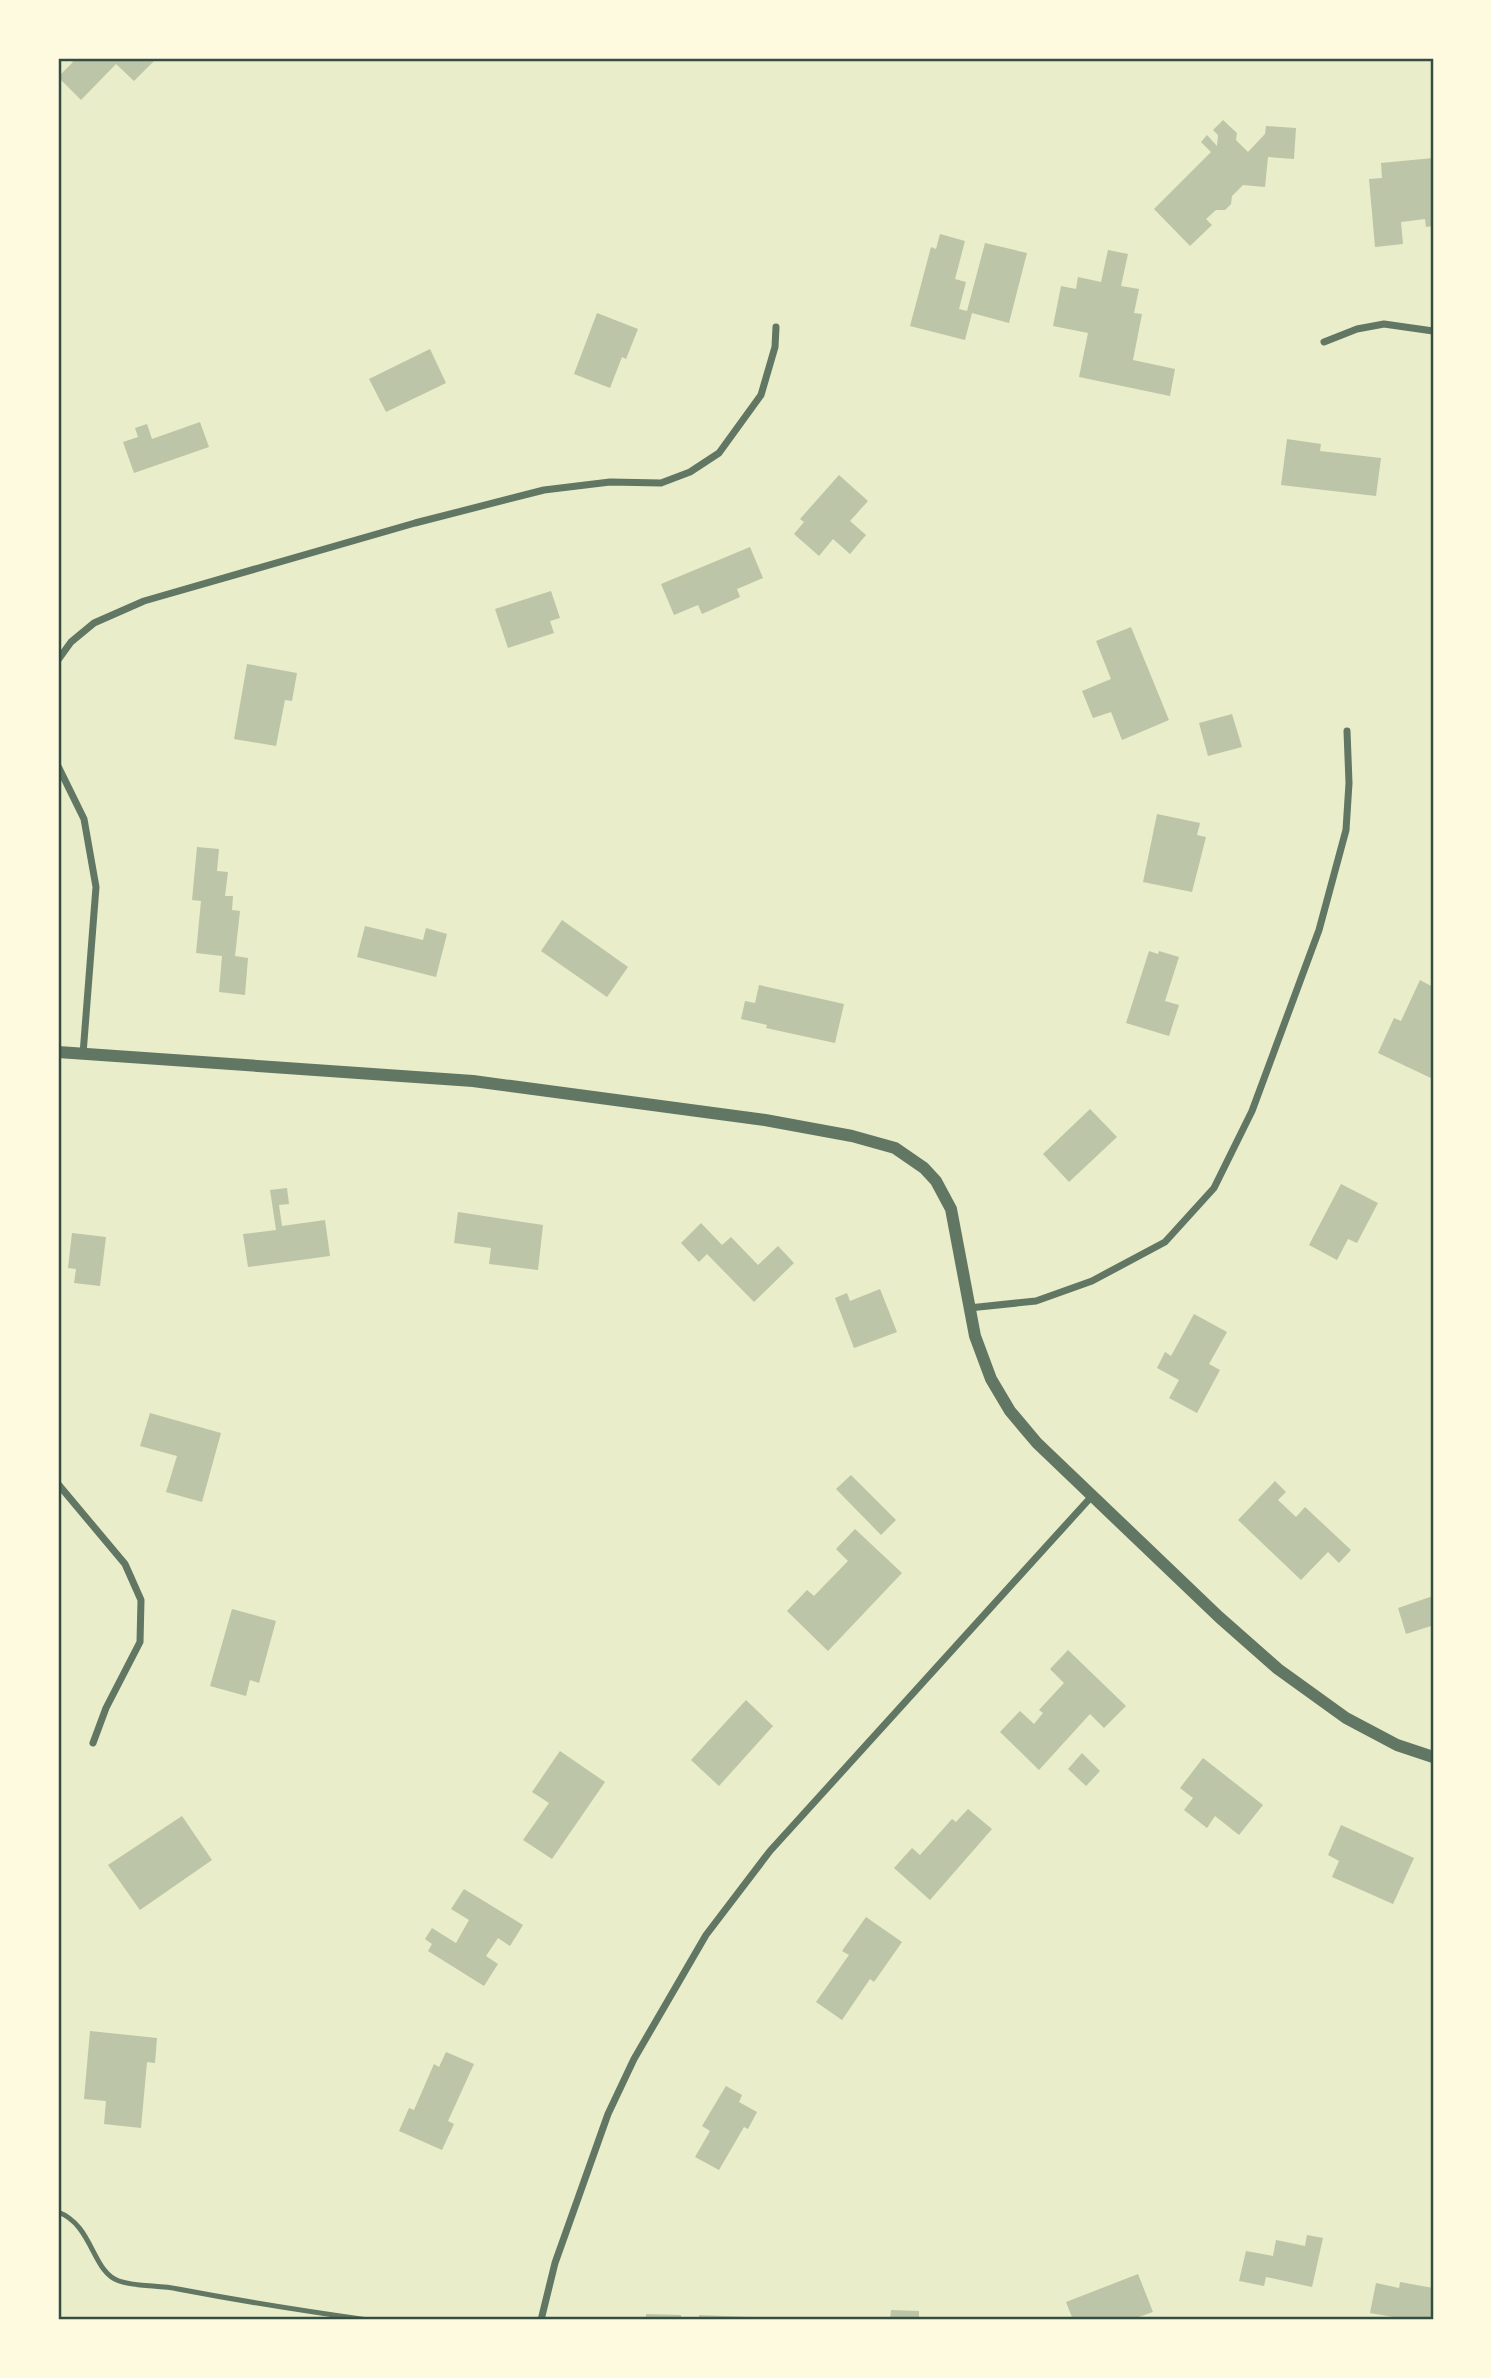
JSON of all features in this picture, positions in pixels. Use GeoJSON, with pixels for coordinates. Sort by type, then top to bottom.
{"type":"FeatureCollection","features":[{"type":"Feature","properties":{"kind":"street"},"geometry":{"type":"LineString","coordinates":[[1324,342],[1357,329],[1384,324],[1433,331]]}},
{"type":"Feature","properties":{"kind":"street"},"geometry":{"type":"LineString","coordinates":[[58,660],[71,642],[94,623],[144,601],[544,489],[610,482],[660,483],[690,472],[719,453],[761,396],[775,347],[776,327]]}},
{"type":"Feature","properties":{"kind":"street"},"geometry":{"type":"LineString","coordinates":[[969,1308],[1037,1301],[1092,1281],[1164,1242],[1214,1188],[1252,1111],[1319,930],[1346,830],[1349,783],[1347,731]]}},
{"type":"Feature","properties":{"kind":"street"},"geometry":{"type":"LineString","coordinates":[[58,766],[84,819],[96,887],[83,1054]]}},
{"type":"Feature","properties":{"kind":"street"},"geometry":{"type":"LineString","coordinates":[[58,1052],[474,1081],[765,1120],[852,1136],[895,1148],[924,1168],[936,1181],[951,1209],[975,1336],[991,1380],[1010,1411],[1037,1443],[1219,1617],[1278,1669],[1346,1718],[1397,1745],[1433,1757]]}},
{"type":"Feature","properties":{"kind":"street"},"geometry":{"type":"LineString","coordinates":[[58,1484],[125,1564],[141,1600],[140,1642],[106,1708],[93,1743]]}},
{"type":"Feature","properties":{"kind":"street"},"geometry":{"type":"LineString","coordinates":[[541,2320],[555,2263],[608,2114],[634,2059],[706,1934],[771,1851],[1093,1495]]}},
{"type":"Feature","properties":{"kind":"lane"},"geometry":{"type":"LineString","coordinates":[[58,2212],[83,2231],[104,2271],[118,2281],[368,2320]]}},
{"type":"Feature","properties":{"kind":"building"},"geometry":{"type":"Polygon","coordinates":[[[69,58],[157,58],[134,81],[116,64],[81,100],[58,77],[73,62],[69,58]]]}},
{"type":"Feature","properties":{"kind":"building"},"geometry":{"type":"Polygon","coordinates":[[[1223,120],[1237,133],[1236,140],[1248,152],[1265,134],[1266,126],[1296,128],[1294,159],[1268,157],[1265,187],[1243,185],[1232,196],[1231,204],[1225,210],[1216,210],[1206,219],[1212,225],[1190,246],[1154,209],[1211,152],[1201,142],[1207,135],[1217,146],[1218,135],[1213,130],[1223,120]]]}},
{"type":"Feature","properties":{"kind":"building"},"geometry":{"type":"Polygon","coordinates":[[[1433,158],[1433,226],[1426,227],[1425,219],[1401,222],[1403,244],[1375,247],[1369,179],[1382,178],[1381,163],[1433,158]]]}},
{"type":"Feature","properties":{"kind":"building"},"geometry":{"type":"Polygon","coordinates":[[[940,234],[965,241],[955,279],[966,282],[959,309],[967,311],[985,243],[1027,253],[1009,323],[972,313],[965,340],[910,326],[931,247],[936,249],[940,234]]]}},
{"type":"Feature","properties":{"kind":"building"},"geometry":{"type":"Polygon","coordinates":[[[1108,250],[1128,254],[1121,286],[1139,289],[1134,313],[1142,314],[1133,360],[1175,369],[1170,396],[1079,377],[1088,333],[1053,326],[1061,286],[1076,289],[1078,277],[1101,282],[1108,250]]]}},
{"type":"Feature","properties":{"kind":"building"},"geometry":{"type":"Polygon","coordinates":[[[597,313],[638,329],[626,359],[622,357],[610,388],[574,374],[597,313]]]}},
{"type":"Feature","properties":{"kind":"building"},"geometry":{"type":"Polygon","coordinates":[[[430,349],[446,383],[386,412],[369,379],[430,349]]]}},
{"type":"Feature","properties":{"kind":"building"},"geometry":{"type":"Polygon","coordinates":[[[200,422],[209,447],[134,473],[123,442],[138,437],[135,428],[147,424],[152,439],[200,422]]]}},
{"type":"Feature","properties":{"kind":"building"},"geometry":{"type":"Polygon","coordinates":[[[1287,439],[1321,444],[1320,451],[1381,458],[1376,496],[1281,485],[1287,439]]]}},
{"type":"Feature","properties":{"kind":"building"},"geometry":{"type":"Polygon","coordinates":[[[839,475],[868,501],[850,521],[866,535],[850,554],[833,539],[819,556],[794,534],[804,522],[800,519],[839,475]]]}},
{"type":"Feature","properties":{"kind":"building"},"geometry":{"type":"Polygon","coordinates":[[[750,547],[763,578],[737,589],[740,597],[702,614],[698,605],[674,615],[661,584],[750,547]]]}},
{"type":"Feature","properties":{"kind":"building"},"geometry":{"type":"Polygon","coordinates":[[[551,591],[560,618],[550,621],[554,633],[508,648],[495,609],[551,591]]]}},
{"type":"Feature","properties":{"kind":"building"},"geometry":{"type":"Polygon","coordinates":[[[1131,627],[1169,720],[1122,740],[1111,712],[1093,718],[1082,691],[1111,679],[1096,641],[1131,627]]]}},
{"type":"Feature","properties":{"kind":"building"},"geometry":{"type":"Polygon","coordinates":[[[247,664],[297,673],[292,701],[285,700],[276,746],[234,739],[247,664]]]}},
{"type":"Feature","properties":{"kind":"building"},"geometry":{"type":"Polygon","coordinates":[[[1232,714],[1242,747],[1208,756],[1199,723],[1232,714]]]}},
{"type":"Feature","properties":{"kind":"building"},"geometry":{"type":"Polygon","coordinates":[[[1157,814],[1200,823],[1197,835],[1206,837],[1192,892],[1143,882],[1157,814]]]}},
{"type":"Feature","properties":{"kind":"building"},"geometry":{"type":"Polygon","coordinates":[[[197,847],[219,849],[217,871],[228,872],[225,896],[233,896],[232,910],[240,911],[235,956],[248,958],[245,995],[219,992],[222,956],[196,953],[201,901],[192,900],[197,847]]]}},
{"type":"Feature","properties":{"kind":"building"},"geometry":{"type":"Polygon","coordinates":[[[562,920],[628,967],[607,997],[541,951],[562,920]]]}},
{"type":"Feature","properties":{"kind":"building"},"geometry":{"type":"Polygon","coordinates":[[[365,926],[423,940],[426,928],[447,934],[436,977],[357,957],[365,926]]]}},
{"type":"Feature","properties":{"kind":"building"},"geometry":{"type":"Polygon","coordinates":[[[1149,951],[1179,957],[1165,1001],[1179,1005],[1169,1036],[1126,1023],[1149,951]]]}},
{"type":"Feature","properties":{"kind":"building"},"geometry":{"type":"Polygon","coordinates":[[[1420,980],[1433,987],[1433,1079],[1378,1053],[1394,1018],[1401,1021],[1420,980]]]}},
{"type":"Feature","properties":{"kind":"building"},"geometry":{"type":"Polygon","coordinates":[[[759,985],[844,1004],[835,1043],[766,1028],[767,1025],[741,1019],[745,1001],[755,1003],[759,985]]]}},
{"type":"Feature","properties":{"kind":"building"},"geometry":{"type":"Polygon","coordinates":[[[1090,1109],[1117,1137],[1069,1182],[1043,1154],[1090,1109]]]}},
{"type":"Feature","properties":{"kind":"building"},"geometry":{"type":"Polygon","coordinates":[[[1341,1184],[1378,1203],[1357,1243],[1348,1239],[1337,1260],[1309,1245],[1341,1184]]]}},
{"type":"Feature","properties":{"kind":"building"},"geometry":{"type":"Polygon","coordinates":[[[287,1188],[289,1204],[279,1205],[282,1226],[325,1220],[330,1256],[248,1267],[243,1234],[276,1230],[270,1190],[287,1188]]]}},
{"type":"Feature","properties":{"kind":"building"},"geometry":{"type":"Polygon","coordinates":[[[458,1212],[543,1225],[538,1270],[489,1264],[491,1248],[454,1243],[458,1212]]]}},
{"type":"Feature","properties":{"kind":"building"},"geometry":{"type":"Polygon","coordinates":[[[701,1223],[722,1245],[731,1237],[758,1265],[778,1246],[794,1263],[754,1302],[707,1254],[699,1262],[681,1243],[701,1223]]]}},
{"type":"Feature","properties":{"kind":"building"},"geometry":{"type":"Polygon","coordinates":[[[72,1233],[106,1237],[100,1286],[74,1283],[76,1269],[68,1268],[72,1233]]]}},
{"type":"Feature","properties":{"kind":"building"},"geometry":{"type":"Polygon","coordinates":[[[880,1289],[897,1332],[854,1348],[835,1298],[847,1293],[850,1301],[880,1289]]]}},
{"type":"Feature","properties":{"kind":"building"},"geometry":{"type":"Polygon","coordinates":[[[1194,1314],[1227,1332],[1209,1364],[1220,1370],[1197,1413],[1169,1398],[1179,1380],[1157,1368],[1165,1352],[1171,1356],[1194,1314]]]}},
{"type":"Feature","properties":{"kind":"building"},"geometry":{"type":"Polygon","coordinates":[[[150,1413],[221,1433],[202,1502],[166,1492],[177,1456],[140,1446],[150,1413]]]}},
{"type":"Feature","properties":{"kind":"building"},"geometry":{"type":"Polygon","coordinates":[[[851,1475],[896,1520],[881,1535],[836,1489],[851,1475]]]}},
{"type":"Feature","properties":{"kind":"building"},"geometry":{"type":"Polygon","coordinates":[[[1275,1481],[1286,1492],[1278,1500],[1296,1517],[1305,1507],[1351,1550],[1339,1563],[1328,1552],[1301,1580],[1238,1520],[1275,1481]]]}},
{"type":"Feature","properties":{"kind":"building"},"geometry":{"type":"Polygon","coordinates":[[[855,1529],[902,1573],[828,1651],[787,1611],[807,1590],[814,1596],[848,1561],[836,1549],[855,1529]]]}},
{"type":"Feature","properties":{"kind":"building"},"geometry":{"type":"Polygon","coordinates":[[[1433,1596],[1433,1630],[1431,1626],[1406,1634],[1398,1608],[1433,1596]]]}},
{"type":"Feature","properties":{"kind":"building"},"geometry":{"type":"Polygon","coordinates":[[[232,1609],[276,1621],[259,1683],[250,1680],[246,1696],[210,1686],[232,1609]]]}},
{"type":"Feature","properties":{"kind":"building"},"geometry":{"type":"Polygon","coordinates":[[[1068,1650],[1126,1706],[1104,1728],[1090,1714],[1039,1770],[1000,1732],[1020,1711],[1034,1724],[1043,1713],[1039,1710],[1064,1683],[1050,1669],[1068,1650]]]}},
{"type":"Feature","properties":{"kind":"building"},"geometry":{"type":"Polygon","coordinates":[[[746,1700],[773,1726],[719,1786],[691,1760],[746,1700]]]}},
{"type":"Feature","properties":{"kind":"building"},"geometry":{"type":"Polygon","coordinates":[[[560,1751],[605,1782],[552,1859],[523,1840],[549,1803],[532,1792],[560,1751]]]}},
{"type":"Feature","properties":{"kind":"building"},"geometry":{"type":"Polygon","coordinates":[[[1082,1753],[1100,1771],[1086,1786],[1068,1769],[1082,1753]]]}},
{"type":"Feature","properties":{"kind":"building"},"geometry":{"type":"Polygon","coordinates":[[[1203,1758],[1263,1805],[1239,1835],[1215,1816],[1207,1828],[1184,1810],[1193,1798],[1180,1788],[1203,1758]]]}},
{"type":"Feature","properties":{"kind":"building"},"geometry":{"type":"Polygon","coordinates":[[[968,1809],[992,1829],[930,1900],[894,1868],[912,1848],[920,1855],[952,1819],[956,1822],[968,1809]]]}},
{"type":"Feature","properties":{"kind":"building"},"geometry":{"type":"Polygon","coordinates":[[[182,1816],[212,1860],[140,1910],[108,1865],[182,1816]]]}},
{"type":"Feature","properties":{"kind":"building"},"geometry":{"type":"Polygon","coordinates":[[[1341,1825],[1414,1858],[1393,1904],[1332,1877],[1339,1861],[1328,1855],[1341,1825]]]}},
{"type":"Feature","properties":{"kind":"building"},"geometry":{"type":"Polygon","coordinates":[[[464,1889],[523,1925],[510,1946],[498,1938],[486,1956],[498,1964],[484,1986],[428,1951],[432,1944],[425,1939],[432,1928],[456,1943],[469,1920],[451,1909],[464,1889]]]}},
{"type":"Feature","properties":{"kind":"building"},"geometry":{"type":"Polygon","coordinates":[[[866,1917],[902,1942],[874,1982],[870,1979],[842,2020],[816,2002],[849,1955],[842,1951],[866,1917]]]}},
{"type":"Feature","properties":{"kind":"building"},"geometry":{"type":"Polygon","coordinates":[[[90,2031],[157,2038],[155,2063],[147,2062],[141,2128],[104,2124],[106,2101],[84,2099],[90,2031]]]}},
{"type":"Feature","properties":{"kind":"building"},"geometry":{"type":"Polygon","coordinates":[[[446,2052],[474,2064],[448,2121],[454,2124],[442,2150],[399,2131],[409,2108],[414,2110],[434,2064],[439,2067],[446,2052]]]}},
{"type":"Feature","properties":{"kind":"building"},"geometry":{"type":"Polygon","coordinates":[[[726,2086],[742,2095],[739,2102],[757,2112],[748,2129],[744,2127],[719,2170],[695,2157],[710,2131],[702,2126],[726,2086]]]}},
{"type":"Feature","properties":{"kind":"building"},"geometry":{"type":"Polygon","coordinates":[[[1307,2235],[1323,2238],[1312,2287],[1266,2277],[1264,2286],[1239,2281],[1246,2251],[1273,2256],[1276,2240],[1305,2246],[1307,2235]]]}},
{"type":"Feature","properties":{"kind":"building"},"geometry":{"type":"Polygon","coordinates":[[[1138,2274],[1153,2312],[1130,2320],[1073,2320],[1066,2302],[1138,2274]]]}},
{"type":"Feature","properties":{"kind":"building"},"geometry":{"type":"Polygon","coordinates":[[[1400,2282],[1433,2288],[1433,2320],[1410,2320],[1370,2313],[1376,2283],[1399,2288],[1400,2282]]]}},
{"type":"Feature","properties":{"kind":"building"},"geometry":{"type":"Polygon","coordinates":[[[891,2310],[919,2311],[919,2320],[890,2320],[891,2310]]]}},
{"type":"Feature","properties":{"kind":"building"},"geometry":{"type":"Polygon","coordinates":[[[646,2314],[681,2315],[681,2320],[646,2320],[646,2314]]]}},
{"type":"Feature","properties":{"kind":"building"},"geometry":{"type":"Polygon","coordinates":[[[699,2315],[749,2317],[749,2320],[699,2320],[699,2315]]]}}]}
